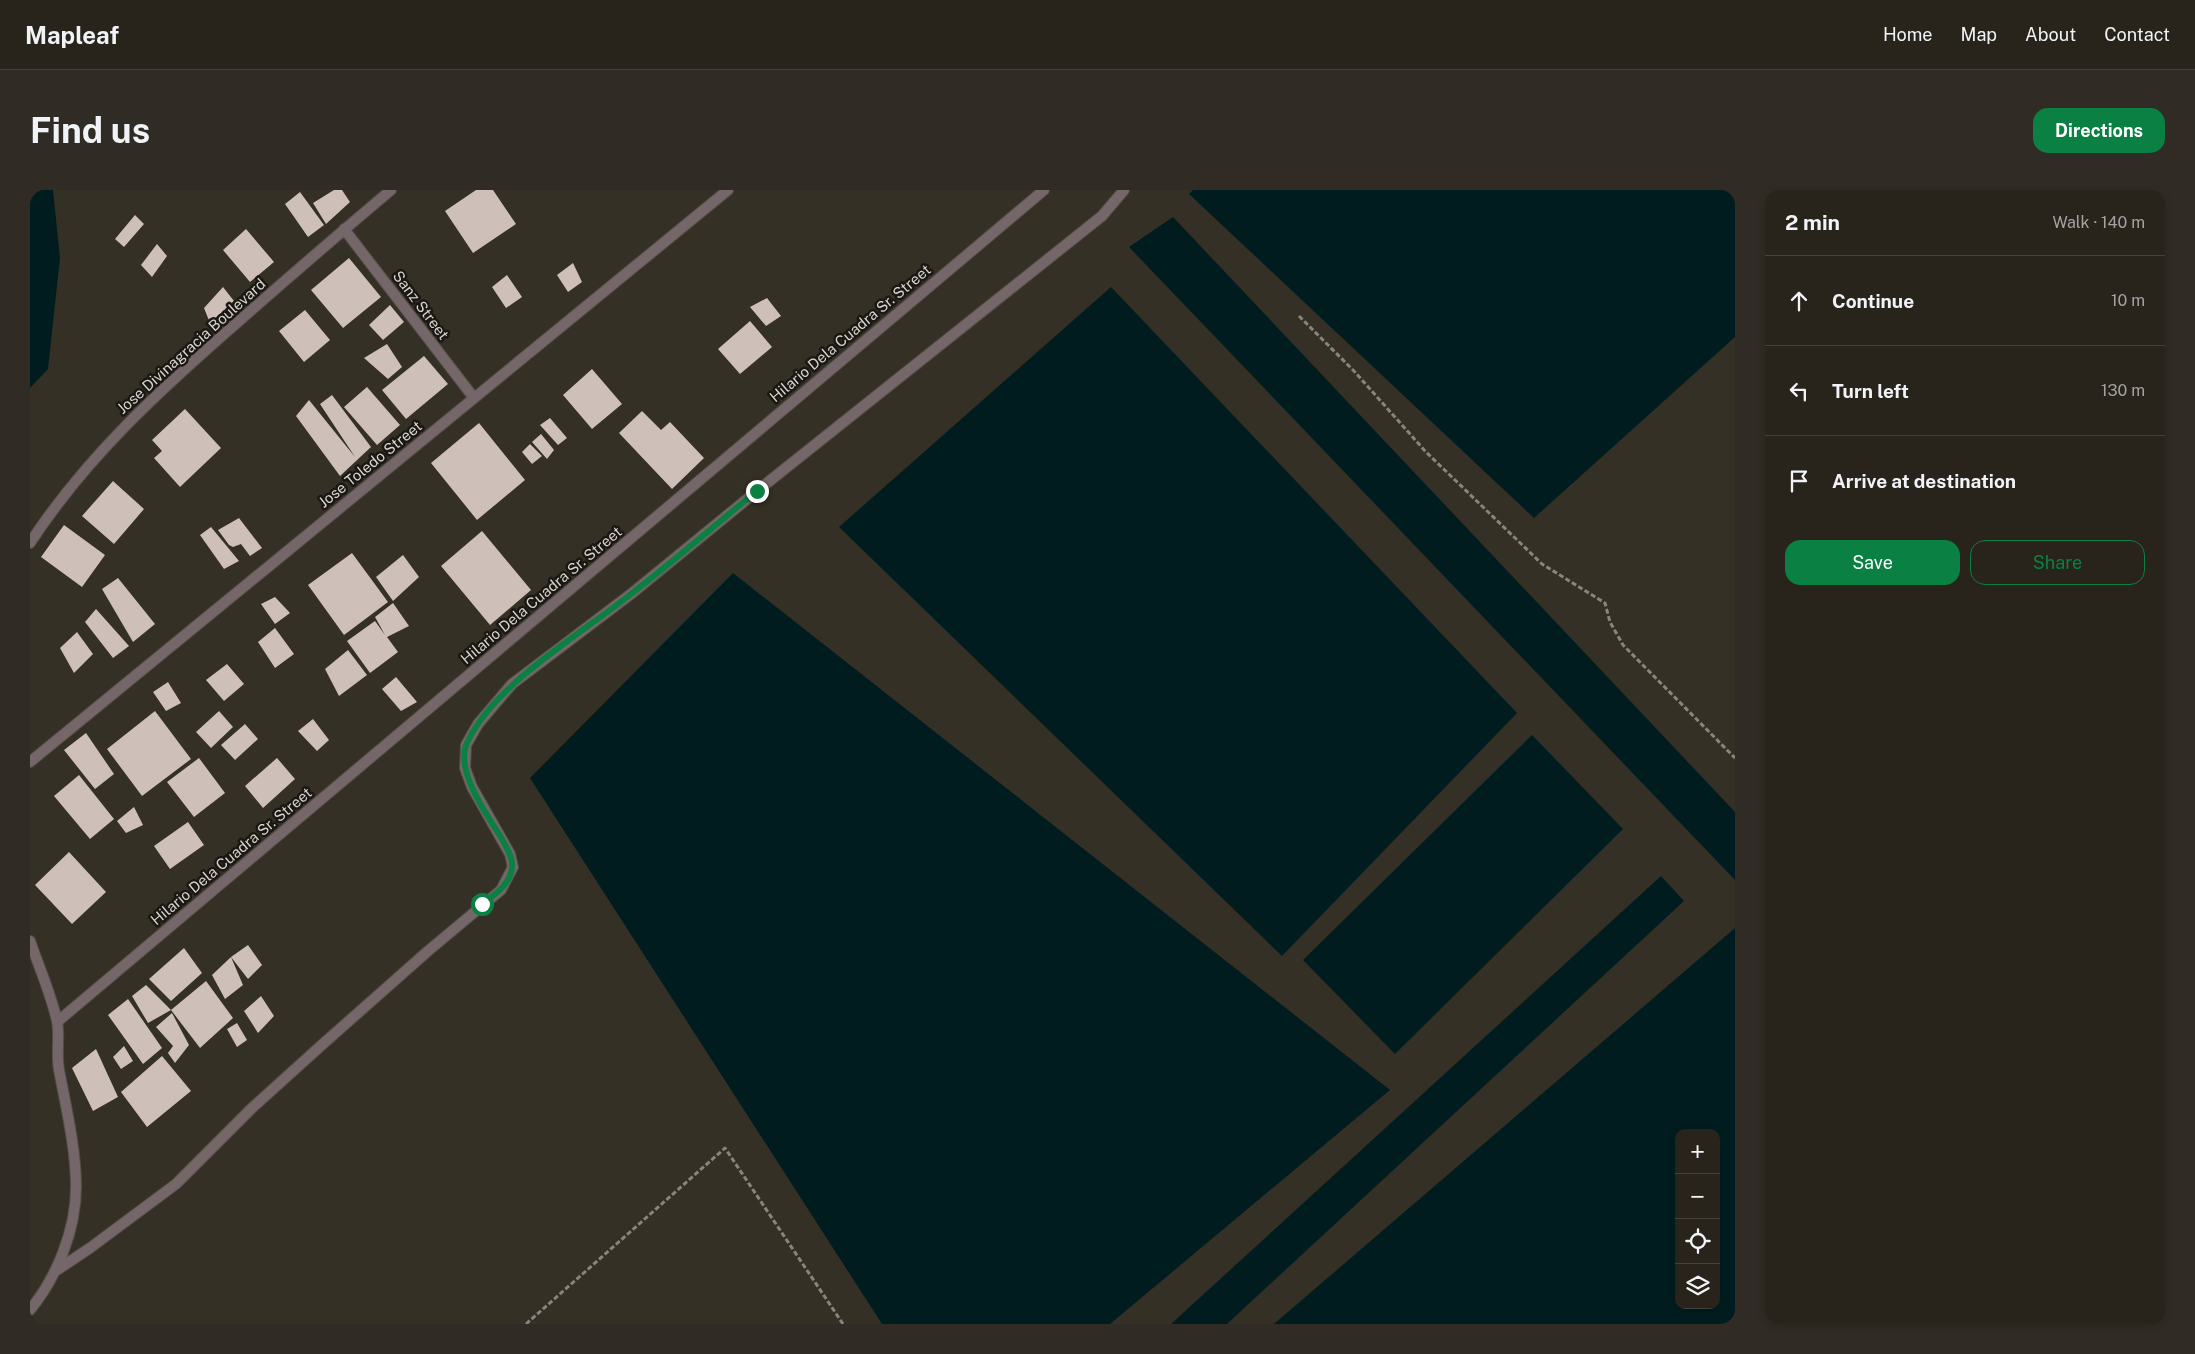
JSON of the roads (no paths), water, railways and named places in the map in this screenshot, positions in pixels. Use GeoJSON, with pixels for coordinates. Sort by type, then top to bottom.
{"type":"FeatureCollection","features":[{"type":"Feature","properties":{"kind":"street","name":"Jose Divinagracia Boulevard"},"geometry":{"type":"LineString","coordinates":[[30,543],[51,512],[134,415],[344,229],[391,190]]}},
{"type":"Feature","properties":{"kind":"street","name":"Jose Toledo Street"},"geometry":{"type":"LineString","coordinates":[[30,762],[728,190]]}},
{"type":"Feature","properties":{"kind":"street","name":"Hilario Dela Cuadra Sr. Street"},"geometry":{"type":"LineString","coordinates":[[58,1022],[1044,190]]}},
{"type":"Feature","properties":{"kind":"street"},"geometry":{"type":"LineString","coordinates":[[57,1270],[176,1184],[252,1108],[324,1042],[501,890],[512,868],[510,854],[472,787],[465,768],[466,745],[478,724],[512,684],[631,594],[764,484],[1102,216],[1124,190]]}},
{"type":"Feature","properties":{"kind":"street","name":"Sanz Street"},"geometry":{"type":"LineString","coordinates":[[344,229],[474,398]]}},
{"type":"Feature","properties":{"kind":"street"},"geometry":{"type":"LineString","coordinates":[[30,941],[58,1022],[57,1058],[69,1126],[76,1187],[73,1218],[57,1270],[42,1295],[30,1310]]}},
{"type":"Feature","properties":{"kind":"water"},"geometry":{"type":"Polygon","coordinates":[[[30,190],[53,190],[60,258],[48,369],[30,388],[30,190]]]}},
{"type":"Feature","properties":{"kind":"water"},"geometry":{"type":"Polygon","coordinates":[[[1193,190],[1735,190],[1735,337],[1534,518],[1189,194],[1193,190]]]}},
{"type":"Feature","properties":{"kind":"water"},"geometry":{"type":"Polygon","coordinates":[[[1173,217],[1735,812],[1735,880],[1129,247],[1173,217]]]}},
{"type":"Feature","properties":{"kind":"water"},"geometry":{"type":"Polygon","coordinates":[[[1111,287],[1517,713],[1282,956],[839,527],[1111,287]]]}},
{"type":"Feature","properties":{"kind":"water"},"geometry":{"type":"Polygon","coordinates":[[[733,573],[1390,1090],[1110,1324],[882,1324],[530,778],[733,573]]]}},
{"type":"Feature","properties":{"kind":"water"},"geometry":{"type":"Polygon","coordinates":[[[1532,735],[1623,829],[1395,1054],[1303,960],[1532,735]]]}},
{"type":"Feature","properties":{"kind":"water"},"geometry":{"type":"Polygon","coordinates":[[[1661,876],[1684,901],[1227,1324],[1171,1324],[1661,876]]]}},
{"type":"Feature","properties":{"kind":"water"},"geometry":{"type":"Polygon","coordinates":[[[1735,928],[1735,1324],[1274,1324],[1735,928]]]}}]}
